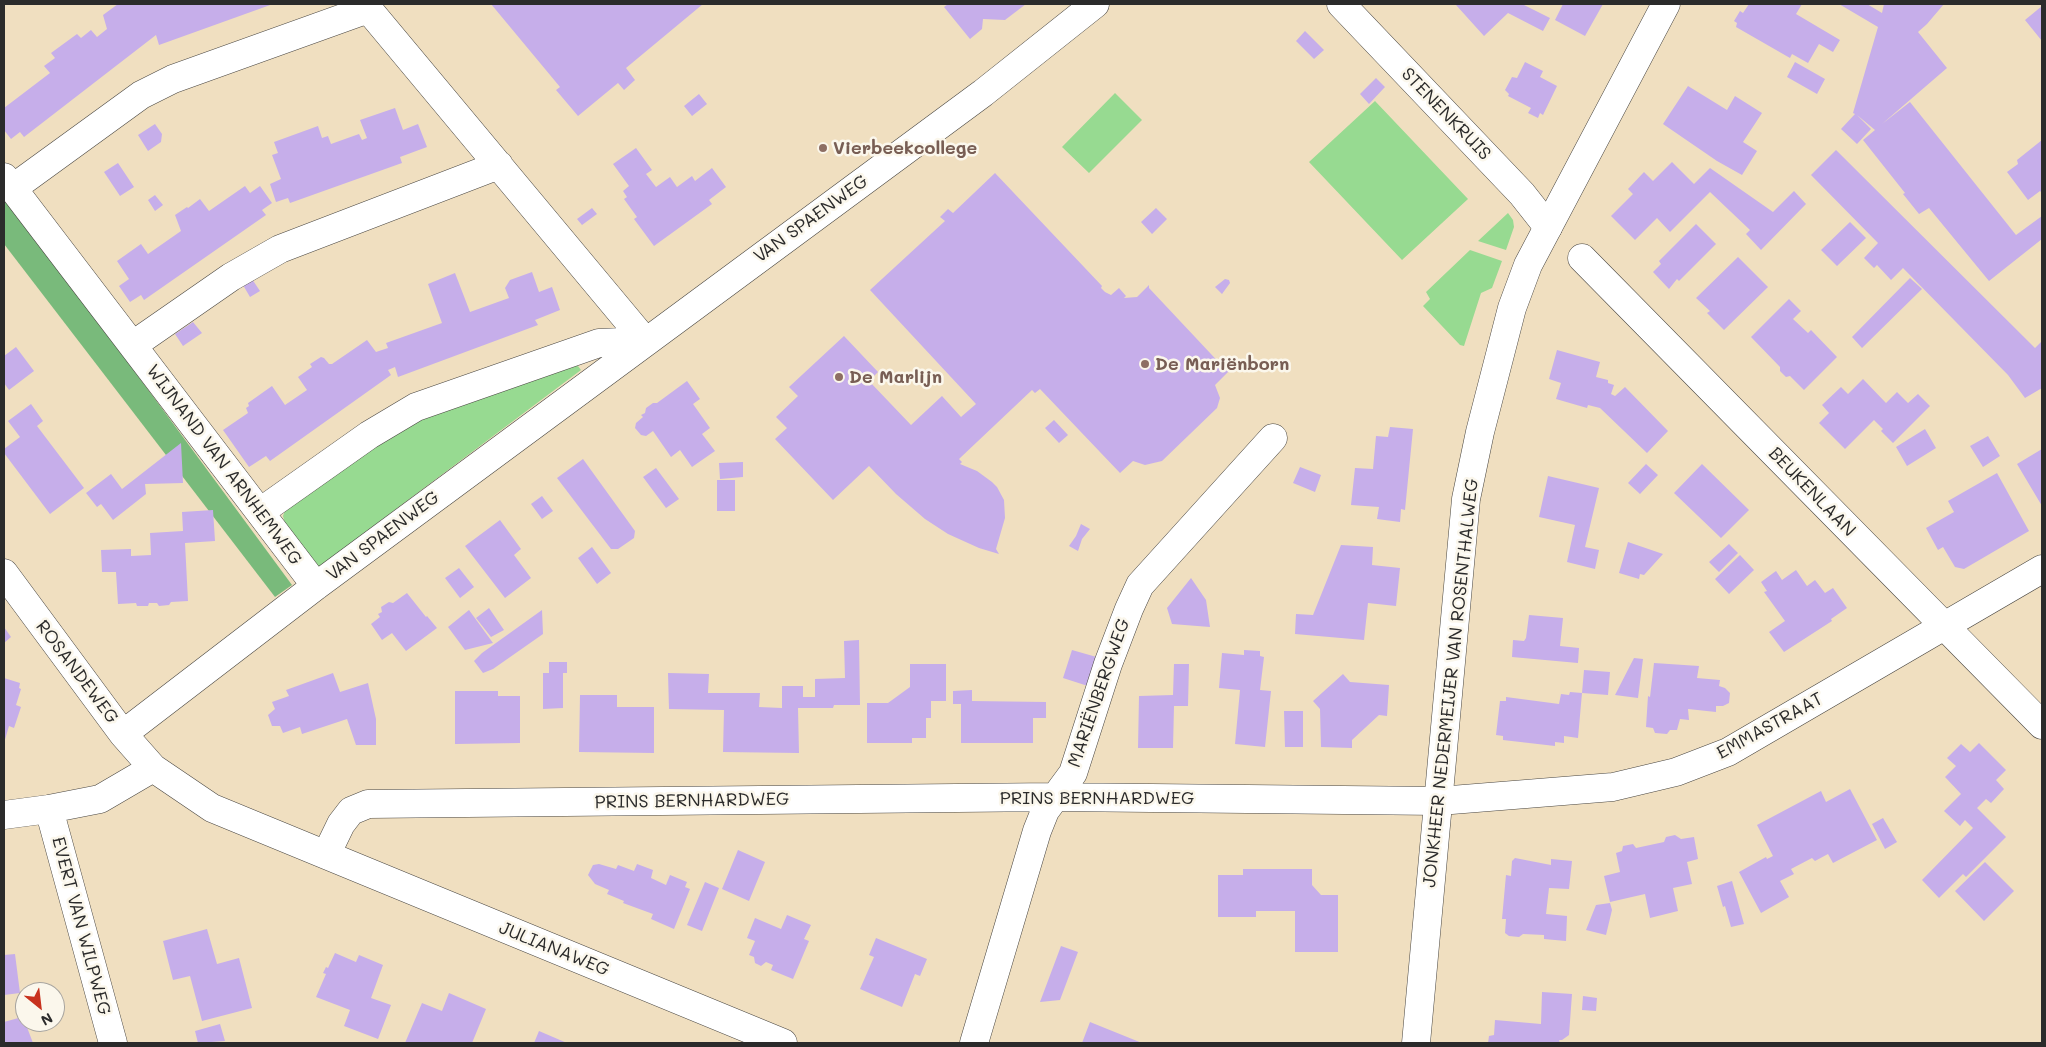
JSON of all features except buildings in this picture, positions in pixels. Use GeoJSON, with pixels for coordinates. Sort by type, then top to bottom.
{"type":"FeatureCollection","features":[{"type":"Feature","properties":{"kind":"street","name":"VAN SPAENWEG"},"geometry":{"type":"LineString","coordinates":[[123,734],[316,586],[983,93],[1095,4]]}},
{"type":"Feature","properties":{"kind":"street","name":"STENENKRUIS"},"geometry":{"type":"LineString","coordinates":[[1342,4],[1522,194],[1548,227]]}},
{"type":"Feature","properties":{"kind":"street","name":"JONKHEER NEDERMEIJER VAN ROSENTHALWEG"},"geometry":{"type":"LineString","coordinates":[[1416,1043],[1466,499],[1489,393],[1512,308],[1528,266],[1666,4]]}},
{"type":"Feature","properties":{"kind":"street","name":"WIJNAND VAN ARNHEMWEG"},"geometry":{"type":"LineString","coordinates":[[316,586],[8,183],[141,96],[173,79],[366,6],[645,341]]}},
{"type":"Feature","properties":{"kind":"street"},"geometry":{"type":"LineString","coordinates":[[133,345],[231,277],[280,249],[500,165]]}},
{"type":"Feature","properties":{"kind":"street","name":"BEUKENLAAN"},"geometry":{"type":"LineString","coordinates":[[1582,258],[2042,725]]}},
{"type":"Feature","properties":{"kind":"street"},"geometry":{"type":"LineString","coordinates":[[260,512],[369,434],[416,407],[599,343],[645,341]]}},
{"type":"Feature","properties":{"kind":"street","name":"MARIËNBERGWEG"},"geometry":{"type":"LineString","coordinates":[[974,1043],[1037,831],[1045,811],[1073,773],[1108,664],[1140,585],[1273,438]]}},
{"type":"Feature","properties":{"kind":"street","name":"EMMASTRAAT"},"geometry":{"type":"LineString","coordinates":[[1439,801],[1613,787],[1676,772],[1728,752],[2042,569]]}},
{"type":"Feature","properties":{"kind":"street","name":"ROSANDEWEG"},"geometry":{"type":"LineString","coordinates":[[4,573],[123,734],[152,768]]}},
{"type":"Feature","properties":{"kind":"street"},"geometry":{"type":"LineString","coordinates":[[4,815],[50,809],[100,799],[152,768],[212,808],[326,855]]}},
{"type":"Feature","properties":{"kind":"street","name":"PRINS BERNHARDWEG"},"geometry":{"type":"LineString","coordinates":[[326,855],[341,824],[351,811],[368,804],[1054,797],[1439,801]]}},
{"type":"Feature","properties":{"kind":"street","name":"EVERT VAN WILPWEG"},"geometry":{"type":"LineString","coordinates":[[50,809],[113,1043]]}},
{"type":"Feature","properties":{"kind":"street","name":"JULIANAWEG"},"geometry":{"type":"LineString","coordinates":[[326,855],[783,1043]]}},
{"type":"Feature","properties":{"kind":"green space"},"geometry":{"type":"Polygon","coordinates":[[[1115,93],[1142,120],[1089,173],[1062,147],[1115,93]]]}},
{"type":"Feature","properties":{"kind":"green space"},"geometry":{"type":"Polygon","coordinates":[[[1375,101],[1468,199],[1402,260],[1309,162],[1375,101]]]}},
{"type":"Feature","properties":{"kind":"green space"},"geometry":{"type":"Polygon","coordinates":[[[4,194],[292,585],[275,597],[4,244],[4,194]]]}},
{"type":"Feature","properties":{"kind":"green space"},"geometry":{"type":"Polygon","coordinates":[[[1508,213],[1513,220],[1514,227],[1506,250],[1478,241],[1508,213]]]}},
{"type":"Feature","properties":{"kind":"green space"},"geometry":{"type":"Polygon","coordinates":[[[1470,250],[1502,261],[1492,288],[1481,293],[1464,346],[1460,345],[1423,306],[1430,299],[1426,292],[1470,250]]]}},
{"type":"Feature","properties":{"kind":"green space"},"geometry":{"type":"Polygon","coordinates":[[[574,361],[581,370],[319,567],[286,528],[283,516],[287,505],[418,418],[574,361]]]}},
{"type":"Feature","properties":{"kind":"place","name":"Vierbeekcollege"},"geometry":{"type":"Point","coordinates":[823,148]}},
{"type":"Feature","properties":{"kind":"place","name":"De Mariënborn"},"geometry":{"type":"Point","coordinates":[1145,364]}},
{"type":"Feature","properties":{"kind":"place","name":"De Marlijn"},"geometry":{"type":"Point","coordinates":[839,377]}}]}
